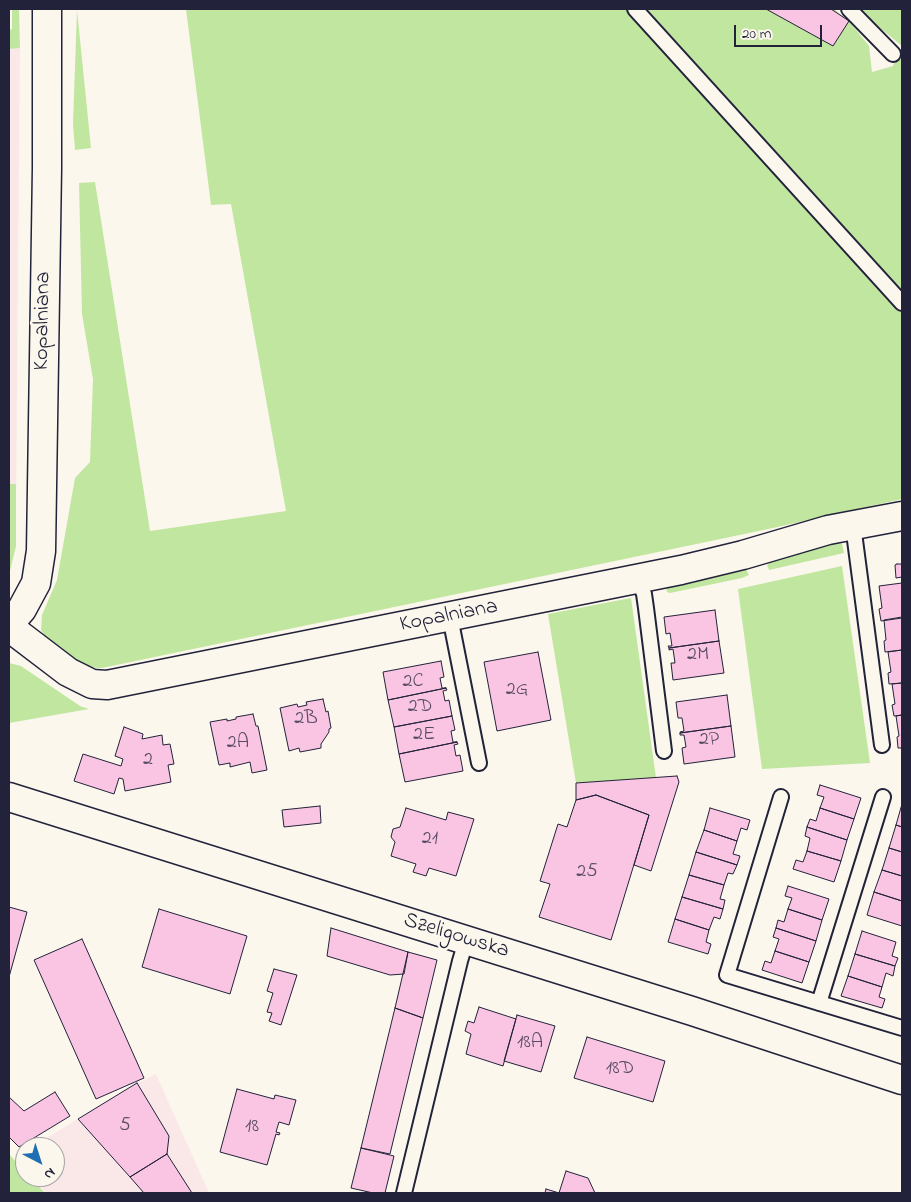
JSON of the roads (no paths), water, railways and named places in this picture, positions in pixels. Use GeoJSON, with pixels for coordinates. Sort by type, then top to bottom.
{"type":"FeatureCollection","features":[{"type":"Feature","properties":{"kind":"street","name":"Kopalniana"},"geometry":{"type":"LineString","coordinates":[[46,9],[47,168],[42,551],[36,583],[22,609],[9,626],[68,672],[98,686],[107,685],[638,579],[716,562],[804,536],[902,516]]}},
{"type":"Feature","properties":{"kind":"street","name":"Szeligowska"},"geometry":{"type":"LineString","coordinates":[[9,798],[466,940],[902,1080]]}},
{"type":"Feature","properties":{"kind":"lane"},"geometry":{"type":"LineString","coordinates":[[634,9],[902,303]]}},
{"type":"Feature","properties":{"kind":"lane"},"geometry":{"type":"LineString","coordinates":[[849,9],[893,54]]}},
{"type":"Feature","properties":{"kind":"lane"},"geometry":{"type":"LineString","coordinates":[[853,525],[882,745]]}},
{"type":"Feature","properties":{"kind":"lane"},"geometry":{"type":"LineString","coordinates":[[638,579],[644,594],[664,751]]}},
{"type":"Feature","properties":{"kind":"lane"},"geometry":{"type":"LineString","coordinates":[[450,617],[479,763]]}},
{"type":"Feature","properties":{"kind":"lane"},"geometry":{"type":"LineString","coordinates":[[781,797],[727,975],[902,1028]]}},
{"type":"Feature","properties":{"kind":"lane"},"geometry":{"type":"LineString","coordinates":[[819,1003],[883,797]]}},
{"type":"Feature","properties":{"kind":"lane"},"geometry":{"type":"LineString","coordinates":[[404,1193],[466,940]]}}]}
